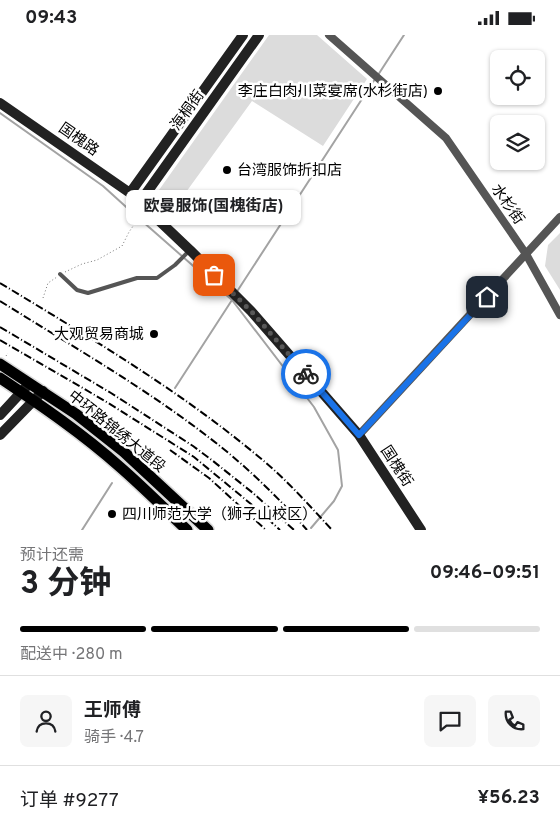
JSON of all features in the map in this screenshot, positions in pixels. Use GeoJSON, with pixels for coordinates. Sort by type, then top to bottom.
{"type":"FeatureCollection","features":[{"type":"Feature","properties":{"kind":"main road","name":"中环路锦绣大道段"},"geometry":{"type":"LineString","coordinates":[[3,360],[30,383],[76,414],[124,452],[208,530]]}},
{"type":"Feature","properties":{"kind":"main road","name":"中环路锦绣大道段"},"geometry":{"type":"LineString","coordinates":[[0,378],[67,424],[120,467],[187,530]]}},
{"type":"Feature","properties":{"kind":"street","name":"海桐街"},"geometry":{"type":"LineString","coordinates":[[130,193],[243,35]]}},
{"type":"Feature","properties":{"kind":"street","name":"海桐街"},"geometry":{"type":"LineString","coordinates":[[140,202],[259,35]]}},
{"type":"Feature","properties":{"kind":"street","name":"水杉街"},"geometry":{"type":"LineString","coordinates":[[329,35],[446,138],[526,254],[560,315]]}},
{"type":"Feature","properties":{"kind":"street","name":"国槐路"},"geometry":{"type":"LineString","coordinates":[[0,103],[130,193],[140,202]]}},
{"type":"Feature","properties":{"kind":"street","name":"国槐街"},"geometry":{"type":"LineString","coordinates":[[140,202],[188,253],[251,311],[359,435],[421,530]]}},
{"type":"Feature","properties":{"kind":"street"},"geometry":{"type":"LineString","coordinates":[[359,435],[560,217]]}},
{"type":"Feature","properties":{"kind":"street"},"geometry":{"type":"LineString","coordinates":[[0,415],[30,383]]}},
{"type":"Feature","properties":{"kind":"street"},"geometry":{"type":"LineString","coordinates":[[0,435],[43,391]]}},
{"type":"Feature","properties":{"kind":"lane"},"geometry":{"type":"LineString","coordinates":[[60,274],[77,290],[88,293],[137,278],[157,278],[188,253]]}},
{"type":"Feature","properties":{"kind":"path"},"geometry":{"type":"LineString","coordinates":[[43,298],[48,283],[60,274],[97,259],[122,245],[140,216],[140,202]]}},
{"type":"Feature","properties":{"kind":"path"},"geometry":{"type":"LineString","coordinates":[[3,360],[8,353]]}},
{"type":"Feature","properties":{"kind":"shaded area"},"geometry":{"type":"Polygon","coordinates":[[[269,35],[317,35],[367,79],[323,146],[252,101],[168,217],[158,207],[159,190],[269,35]]]}},
{"type":"Feature","properties":{"kind":"shaded area"},"geometry":{"type":"Polygon","coordinates":[[[560,233],[560,290],[545,266],[548,245],[560,233]]]}},
{"type":"Feature","properties":{"kind":"waterway"},"geometry":{"type":"LineString","coordinates":[[378,75],[404,35]]}},
{"type":"Feature","properties":{"kind":"waterway"},"geometry":{"type":"LineString","coordinates":[[238,290],[375,79]]}},
{"type":"Feature","properties":{"kind":"waterway"},"geometry":{"type":"LineString","coordinates":[[0,113],[103,186],[135,215]]}},
{"type":"Feature","properties":{"kind":"waterway"},"geometry":{"type":"LineString","coordinates":[[142,221],[232,300],[314,407],[338,450],[342,486],[334,501],[311,528]]}},
{"type":"Feature","properties":{"kind":"waterway"},"geometry":{"type":"LineString","coordinates":[[175,388],[232,300]]}},
{"type":"Feature","properties":{"kind":"waterway"},"geometry":{"type":"LineString","coordinates":[[82,530],[112,483]]}},
{"type":"Feature","properties":{"kind":"railway"},"geometry":{"type":"LineString","coordinates":[[0,283],[133,365],[197,409],[269,465],[332,530]]}},
{"type":"Feature","properties":{"kind":"railway"},"geometry":{"type":"LineString","coordinates":[[0,301],[131,383],[207,436],[259,480],[307,530]]}},
{"type":"Feature","properties":{"kind":"railway"},"geometry":{"type":"LineString","coordinates":[[0,327],[111,393],[193,446],[253,493],[294,530]]}},
{"type":"Feature","properties":{"kind":"railway"},"geometry":{"type":"LineString","coordinates":[[0,340],[105,401],[194,457],[280,530]]}},
{"type":"Feature","properties":{"kind":"railway"},"geometry":{"type":"LineString","coordinates":[[170,450],[209,478],[266,530]]}},
{"type":"Feature","properties":{"kind":"way so far"},"geometry":{"type":"LineString","coordinates":[[214,275],[251,311],[306,374]]}},
{"type":"Feature","properties":{"kind":"place","name":"李庄白肉·川菜·宴席(水杉街店)"},"geometry":{"type":"Point","coordinates":[438,91]}},
{"type":"Feature","properties":{"kind":"place","name":"台湾服饰折扣店"},"geometry":{"type":"Point","coordinates":[227,170]}},
{"type":"Feature","properties":{"kind":"place","name":"欧曼服饰(国槐街店)"},"geometry":{"type":"Point","coordinates":[214,275]}},
{"type":"Feature","properties":{"kind":"place","name":"大观贸易商城"},"geometry":{"type":"Point","coordinates":[154,334]}},
{"type":"Feature","properties":{"kind":"place","name":"四川师范大学（狮子山校区）"},"geometry":{"type":"Point","coordinates":[112,514]}},
{"type":"Feature","properties":{"kind":"route"},"geometry":{"type":"LineString","coordinates":[[306,374],[359,435],[487,297]]}}]}
